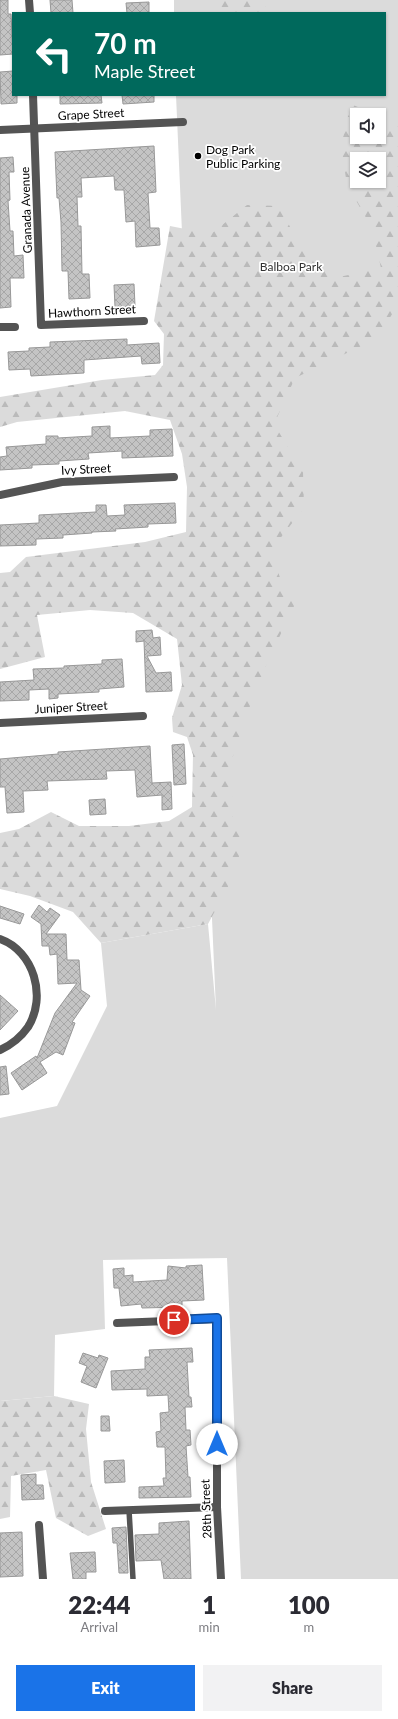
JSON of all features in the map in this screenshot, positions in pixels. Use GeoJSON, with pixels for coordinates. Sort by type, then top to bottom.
{"type":"FeatureCollection","features":[{"type":"Feature","properties":{"kind":"street"},"geometry":{"type":"LineString","coordinates":[[29,0],[30,12]]}},
{"type":"Feature","properties":{"kind":"street","name":"Granada Avenue"},"geometry":{"type":"LineString","coordinates":[[33,96],[41,325]]}},
{"type":"Feature","properties":{"kind":"street","name":"Grape Street"},"geometry":{"type":"LineString","coordinates":[[0,130],[183,122]]}},
{"type":"Feature","properties":{"kind":"street","name":"Hawthorn Street"},"geometry":{"type":"LineString","coordinates":[[41,325],[144,321]]}},
{"type":"Feature","properties":{"kind":"street"},"geometry":{"type":"LineString","coordinates":[[0,327],[15,327]]}},
{"type":"Feature","properties":{"kind":"street","name":"Ivy Street"},"geometry":{"type":"LineString","coordinates":[[0,495],[62,482],[174,477]]}},
{"type":"Feature","properties":{"kind":"street","name":"Juniper Street"},"geometry":{"type":"LineString","coordinates":[[0,723],[143,716]]}},
{"type":"Feature","properties":{"kind":"street"},"geometry":{"type":"LineString","coordinates":[[0,939],[6,941],[19,950],[30,965],[37,989],[37,1005],[28,1027],[12,1044],[0,1050]]}},
{"type":"Feature","properties":{"kind":"street","name":"28th Street"},"geometry":{"type":"LineString","coordinates":[[117,1323],[217,1318],[217,1507],[221,1579]]}},
{"type":"Feature","properties":{"kind":"street"},"geometry":{"type":"LineString","coordinates":[[106,1511],[217,1507]]}},
{"type":"Feature","properties":{"kind":"street"},"geometry":{"type":"LineString","coordinates":[[39,1525],[43,1579]]}},
{"type":"Feature","properties":{"kind":"lane"},"geometry":{"type":"LineString","coordinates":[[129,1510],[132,1579]]}},
{"type":"Feature","properties":{"kind":"green space","name":"Balboa Park"},"geometry":{"type":"Polygon","coordinates":[[[174,0],[398,0],[398,1579],[241,1579],[227,1258],[103,1260],[105,1329],[55,1335],[54,1396],[0,1401],[0,1118],[57,1106],[107,1006],[101,943],[208,924],[216,1010],[176,96],[386,96],[386,12],[174,12],[174,0]]]}},
{"type":"Feature","properties":{"kind":"green space"},"geometry":{"type":"Polygon","coordinates":[[[217,0],[265,0],[266,12],[221,12],[217,0]]]}},
{"type":"Feature","properties":{"kind":"green space"},"geometry":{"type":"Polygon","coordinates":[[[351,104],[360,108],[350,108],[351,104]]]}},
{"type":"Feature","properties":{"kind":"green space"},"geometry":{"type":"Polygon","coordinates":[[[350,108],[350,144],[386,144],[386,118],[398,117],[398,304],[378,338],[295,378],[274,424],[303,472],[304,508],[271,550],[283,587],[295,604],[267,663],[251,703],[231,762],[233,820],[247,834],[228,887],[208,924],[101,943],[73,912],[30,896],[0,889],[0,833],[19,829],[51,812],[79,826],[129,826],[169,821],[192,807],[193,755],[187,737],[173,732],[172,718],[182,685],[177,639],[133,613],[90,610],[37,615],[45,657],[0,669],[0,573],[10,572],[26,557],[145,542],[186,532],[187,487],[182,454],[170,420],[125,411],[17,422],[0,427],[0,397],[102,380],[155,375],[163,365],[164,334],[154,321],[170,226],[211,234],[247,205],[280,206],[301,250],[339,277],[381,268],[372,228],[347,185],[341,146],[350,108]]]}},
{"type":"Feature","properties":{"kind":"green space"},"geometry":{"type":"Polygon","coordinates":[[[54,1396],[89,1404],[86,1429],[91,1482],[106,1529],[88,1536],[56,1518],[46,1470],[11,1476],[10,1517],[0,1519],[0,1401],[54,1396]]]}},
{"type":"Feature","properties":{"kind":"building"},"geometry":{"type":"Polygon","coordinates":[[[0,0],[8,0],[8,14],[11,14],[12,54],[0,55],[0,0]]]}},
{"type":"Feature","properties":{"kind":"building"},"geometry":{"type":"Polygon","coordinates":[[[50,0],[72,0],[73,12],[51,12],[50,0]]]}},
{"type":"Feature","properties":{"kind":"building"},"geometry":{"type":"Polygon","coordinates":[[[149,2],[149,12],[127,12],[126,3],[149,2]]]}},
{"type":"Feature","properties":{"kind":"building"},"geometry":{"type":"Polygon","coordinates":[[[12,71],[12,96],[17,96],[17,103],[1,104],[0,72],[12,71]]]}},
{"type":"Feature","properties":{"kind":"building"},"geometry":{"type":"Polygon","coordinates":[[[60,96],[101,96],[102,103],[60,104],[60,96]]]}},
{"type":"Feature","properties":{"kind":"building"},"geometry":{"type":"Polygon","coordinates":[[[122,96],[154,96],[154,102],[123,104],[122,96]]]}},
{"type":"Feature","properties":{"kind":"building"},"geometry":{"type":"Polygon","coordinates":[[[154,146],[156,192],[148,193],[150,228],[159,228],[160,245],[136,247],[135,221],[126,222],[124,190],[115,190],[114,176],[81,178],[82,197],[77,197],[78,226],[81,226],[82,274],[89,274],[90,298],[69,299],[68,271],[62,271],[61,222],[59,198],[57,198],[55,152],[154,146]]]}},
{"type":"Feature","properties":{"kind":"building"},"geometry":{"type":"Polygon","coordinates":[[[13,157],[14,172],[9,172],[10,200],[8,201],[10,231],[13,231],[14,256],[23,255],[24,278],[10,278],[11,307],[0,308],[0,158],[13,157]]]}},
{"type":"Feature","properties":{"kind":"building"},"geometry":{"type":"Polygon","coordinates":[[[134,284],[135,306],[115,307],[114,285],[134,284]]]}},
{"type":"Feature","properties":{"kind":"building"},"geometry":{"type":"Polygon","coordinates":[[[127,339],[127,345],[159,343],[160,363],[142,364],[141,356],[84,360],[84,373],[31,376],[30,369],[9,370],[8,352],[29,351],[29,348],[50,347],[50,342],[127,339]]]}},
{"type":"Feature","properties":{"kind":"building"},"geometry":{"type":"Polygon","coordinates":[[[110,426],[110,438],[150,436],[150,430],[172,429],[173,456],[122,458],[122,451],[88,453],[89,459],[59,461],[59,464],[32,465],[32,468],[0,470],[0,457],[7,456],[6,447],[46,444],[46,436],[58,436],[58,438],[92,436],[92,427],[110,426]]]}},
{"type":"Feature","properties":{"kind":"building"},"geometry":{"type":"Polygon","coordinates":[[[175,503],[176,523],[148,524],[148,527],[63,535],[63,538],[36,539],[36,545],[0,546],[0,525],[39,523],[39,515],[96,512],[96,505],[106,505],[107,516],[125,515],[124,505],[175,503]]]}},
{"type":"Feature","properties":{"kind":"building"},"geometry":{"type":"Polygon","coordinates":[[[152,630],[153,638],[160,637],[161,655],[147,656],[156,673],[171,672],[172,691],[146,692],[144,641],[136,642],[136,631],[152,630]]]}},
{"type":"Feature","properties":{"kind":"building"},"geometry":{"type":"Polygon","coordinates":[[[122,659],[124,687],[99,689],[99,692],[58,694],[58,698],[49,699],[49,689],[29,690],[29,700],[0,701],[0,682],[34,680],[33,669],[64,668],[64,666],[102,664],[102,660],[122,659]]]}},
{"type":"Feature","properties":{"kind":"building"},"geometry":{"type":"Polygon","coordinates":[[[184,744],[186,784],[174,785],[172,745],[184,744]]]}},
{"type":"Feature","properties":{"kind":"building"},"geometry":{"type":"Polygon","coordinates":[[[150,746],[152,783],[171,782],[172,809],[162,810],[162,795],[137,797],[135,770],[106,771],[107,779],[47,781],[48,790],[23,791],[24,812],[7,813],[5,787],[0,787],[0,759],[58,754],[58,752],[150,746]]]}},
{"type":"Feature","properties":{"kind":"building"},"geometry":{"type":"Polygon","coordinates":[[[105,799],[106,814],[90,815],[89,800],[105,799]]]}},
{"type":"Feature","properties":{"kind":"building"},"geometry":{"type":"Polygon","coordinates":[[[39,905],[47,912],[50,908],[60,915],[46,934],[66,934],[67,960],[79,960],[81,990],[90,996],[72,1022],[75,1023],[63,1055],[56,1052],[40,1062],[47,1073],[22,1090],[11,1073],[36,1056],[37,1058],[55,1013],[77,983],[58,984],[57,954],[50,955],[49,946],[42,946],[41,924],[31,917],[39,905]]]}},
{"type":"Feature","properties":{"kind":"building"},"geometry":{"type":"Polygon","coordinates":[[[0,906],[24,914],[20,924],[0,918],[0,906]]]}},
{"type":"Feature","properties":{"kind":"building"},"geometry":{"type":"Polygon","coordinates":[[[0,995],[18,1011],[0,1030],[0,995]]]}},
{"type":"Feature","properties":{"kind":"building"},"geometry":{"type":"Polygon","coordinates":[[[6,1066],[9,1094],[0,1095],[0,1067],[6,1066]]]}},
{"type":"Feature","properties":{"kind":"building"},"geometry":{"type":"Polygon","coordinates":[[[202,1265],[204,1300],[182,1301],[182,1307],[142,1308],[141,1304],[121,1306],[119,1288],[114,1288],[113,1269],[124,1268],[124,1276],[133,1275],[133,1282],[167,1280],[168,1266],[186,1268],[186,1266],[202,1265]]]}},
{"type":"Feature","properties":{"kind":"building"},"geometry":{"type":"Polygon","coordinates":[[[192,1348],[193,1362],[187,1362],[189,1397],[191,1397],[192,1407],[185,1407],[186,1430],[190,1430],[191,1445],[186,1446],[191,1497],[139,1498],[139,1487],[164,1486],[163,1478],[166,1478],[165,1447],[157,1447],[156,1432],[161,1431],[160,1413],[169,1412],[168,1395],[147,1396],[147,1389],[112,1390],[111,1371],[145,1369],[145,1357],[150,1357],[149,1350],[192,1348]]]}},
{"type":"Feature","properties":{"kind":"building"},"geometry":{"type":"Polygon","coordinates":[[[83,1353],[98,1358],[99,1355],[108,1358],[96,1388],[81,1382],[87,1366],[79,1363],[83,1353]]]}},
{"type":"Feature","properties":{"kind":"building"},"geometry":{"type":"Polygon","coordinates":[[[101,1416],[109,1416],[110,1431],[101,1431],[101,1416]]]}},
{"type":"Feature","properties":{"kind":"building"},"geometry":{"type":"Polygon","coordinates":[[[124,1460],[125,1482],[105,1483],[104,1461],[124,1460]]]}},
{"type":"Feature","properties":{"kind":"building"},"geometry":{"type":"Polygon","coordinates":[[[36,1474],[36,1485],[43,1485],[44,1499],[22,1500],[21,1475],[36,1474]]]}},
{"type":"Feature","properties":{"kind":"building"},"geometry":{"type":"Polygon","coordinates":[[[189,1521],[191,1579],[164,1579],[161,1560],[136,1561],[135,1535],[159,1534],[159,1523],[189,1521]]]}},
{"type":"Feature","properties":{"kind":"building"},"geometry":{"type":"Polygon","coordinates":[[[126,1527],[128,1573],[119,1573],[117,1543],[113,1543],[112,1528],[126,1527]]]}},
{"type":"Feature","properties":{"kind":"building"},"geometry":{"type":"Polygon","coordinates":[[[22,1532],[23,1576],[0,1577],[0,1533],[22,1532]]]}},
{"type":"Feature","properties":{"kind":"building"},"geometry":{"type":"Polygon","coordinates":[[[95,1552],[96,1572],[86,1572],[86,1579],[73,1579],[70,1553],[95,1552]]]}},
{"type":"Feature","properties":{"kind":"place","name":"Dog Park Public Parking"},"geometry":{"type":"Point","coordinates":[198,156]}},
{"type":"Feature","properties":{"kind":"route"},"geometry":{"type":"LineString","coordinates":[[174,1320],[217,1318],[217,1444]]}}]}
